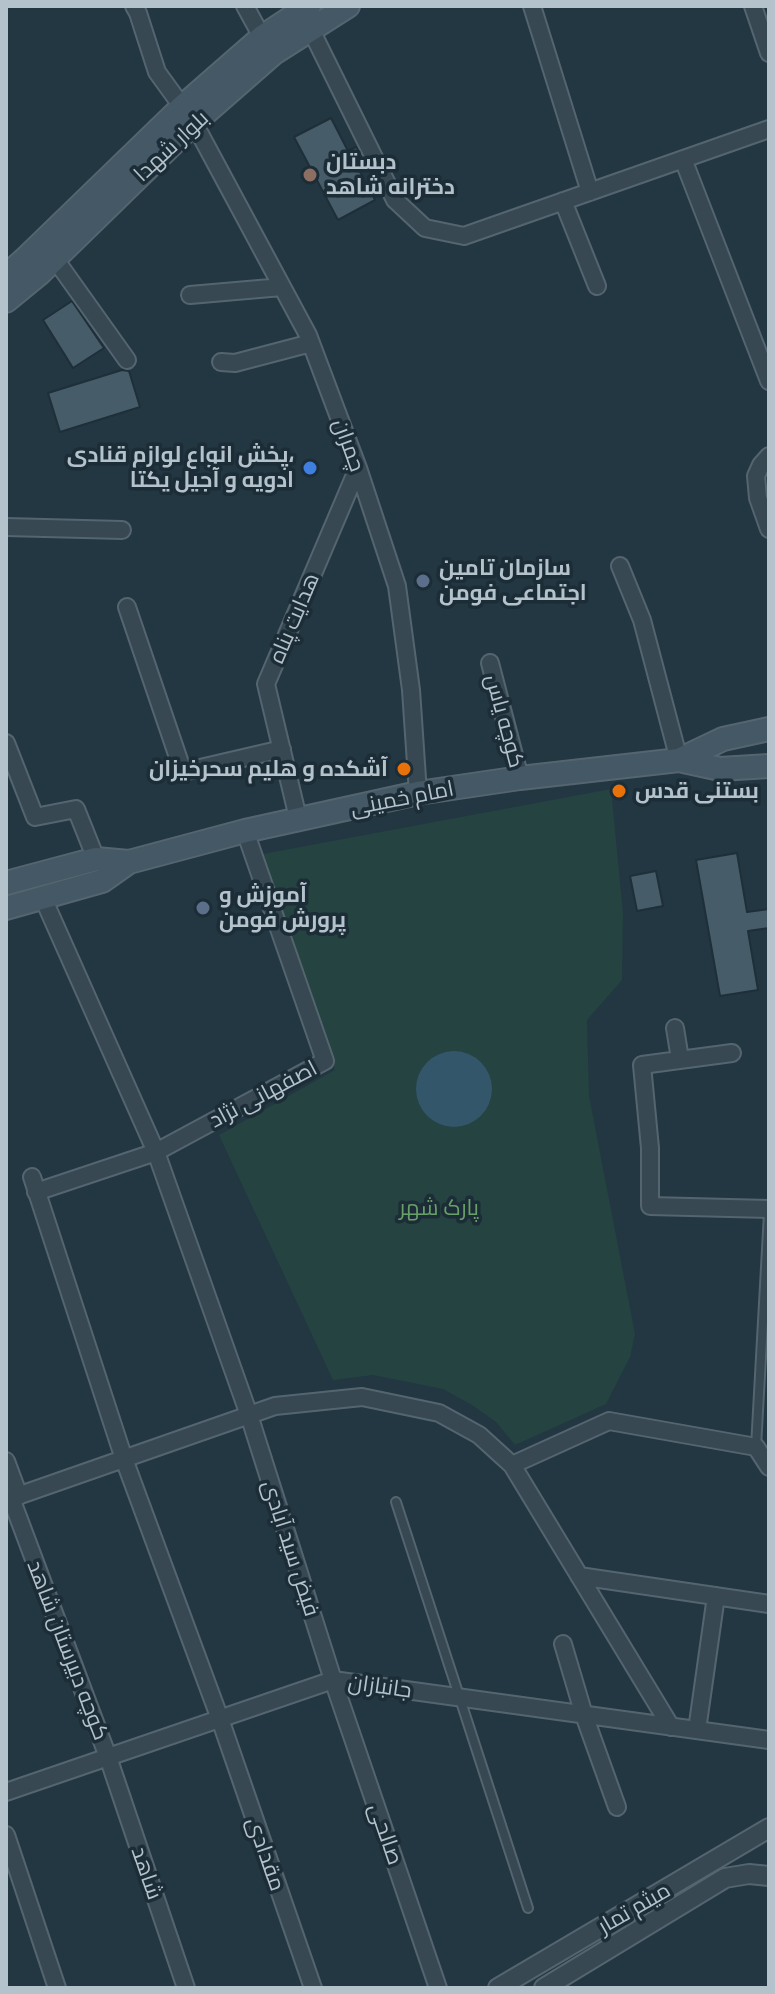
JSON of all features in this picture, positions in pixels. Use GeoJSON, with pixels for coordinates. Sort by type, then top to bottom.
{"type":"FeatureCollection","features":[{"type":"Feature","properties":{"kind":"main road","name":"بلوار شهدا"},"geometry":{"type":"LineString","coordinates":[[6,301],[55,259],[262,37],[310,17],[348,6]]}},
{"type":"Feature","properties":{"kind":"main road","name":"بلوار شهدا"},"geometry":{"type":"LineString","coordinates":[[6,276],[188,115],[274,53],[310,17]]}},
{"type":"Feature","properties":{"kind":"main road","name":"امام خمینی"},"geometry":{"type":"LineString","coordinates":[[679,760],[723,739],[769,729]]}},
{"type":"Feature","properties":{"kind":"main road","name":"امام خمینی"},"geometry":{"type":"LineString","coordinates":[[6,883],[96,859],[129,862],[298,818],[418,793],[679,760],[720,769],[769,766]]}},
{"type":"Feature","properties":{"kind":"main road","name":"امام خمینی"},"geometry":{"type":"LineString","coordinates":[[6,908],[102,881],[129,862]]}},
{"type":"Feature","properties":{"kind":"street","name":"چمران"},"geometry":{"type":"LineString","coordinates":[[134,6],[157,72],[188,115],[311,343],[358,468],[397,586],[411,690],[418,793]]}},
{"type":"Feature","properties":{"kind":"street"},"geometry":{"type":"LineString","coordinates":[[245,6],[262,37]]}},
{"type":"Feature","properties":{"kind":"street"},"geometry":{"type":"LineString","coordinates":[[532,6],[590,192]]}},
{"type":"Feature","properties":{"kind":"street"},"geometry":{"type":"LineString","coordinates":[[753,6],[769,53]]}},
{"type":"Feature","properties":{"kind":"street"},"geometry":{"type":"LineString","coordinates":[[310,17],[395,200],[425,228],[464,236],[769,129]]}},
{"type":"Feature","properties":{"kind":"street"},"geometry":{"type":"LineString","coordinates":[[683,159],[769,381]]}},
{"type":"Feature","properties":{"kind":"street"},"geometry":{"type":"LineString","coordinates":[[563,201],[597,286]]}},
{"type":"Feature","properties":{"kind":"street"},"geometry":{"type":"LineString","coordinates":[[55,259],[127,360]]}},
{"type":"Feature","properties":{"kind":"street"},"geometry":{"type":"LineString","coordinates":[[190,295],[282,287]]}},
{"type":"Feature","properties":{"kind":"street"},"geometry":{"type":"LineString","coordinates":[[221,362],[235,363],[311,343]]}},
{"type":"Feature","properties":{"kind":"street"},"geometry":{"type":"LineString","coordinates":[[769,456],[756,476],[758,498],[769,529]]}},
{"type":"Feature","properties":{"kind":"street","name":"هدایت پناه"},"geometry":{"type":"LineString","coordinates":[[298,818],[266,684],[358,468]]}},
{"type":"Feature","properties":{"kind":"street"},"geometry":{"type":"LineString","coordinates":[[6,527],[122,530]]}},
{"type":"Feature","properties":{"kind":"street"},"geometry":{"type":"LineString","coordinates":[[620,566],[642,620],[679,760]]}},
{"type":"Feature","properties":{"kind":"street"},"geometry":{"type":"LineString","coordinates":[[127,607],[183,772],[282,749]]}},
{"type":"Feature","properties":{"kind":"street","name":"کوچه یاس"},"geometry":{"type":"LineString","coordinates":[[490,663],[520,778]]}},
{"type":"Feature","properties":{"kind":"street"},"geometry":{"type":"LineString","coordinates":[[6,743],[35,817],[76,809],[96,859]]}},
{"type":"Feature","properties":{"kind":"street","name":"اصفهانی نژاد"},"geometry":{"type":"LineString","coordinates":[[156,1152],[325,1061],[245,831]]}},
{"type":"Feature","properties":{"kind":"street"},"geometry":{"type":"LineString","coordinates":[[43,898],[156,1152],[249,1415]]}},
{"type":"Feature","properties":{"kind":"street"},"geometry":{"type":"LineString","coordinates":[[675,1028],[680,1059]]}},
{"type":"Feature","properties":{"kind":"street"},"geometry":{"type":"LineString","coordinates":[[732,1053],[642,1065],[650,1148],[650,1206],[769,1211]]}},
{"type":"Feature","properties":{"kind":"street","name":"مقدادی"},"geometry":{"type":"LineString","coordinates":[[156,1152],[34,1185],[124,1459],[220,1719],[313,1988]]}},
{"type":"Feature","properties":{"kind":"street"},"geometry":{"type":"LineString","coordinates":[[12,1498],[275,1406],[362,1397],[439,1413],[479,1435],[512,1465],[671,1727]]}},
{"type":"Feature","properties":{"kind":"street","name":"فیض سید آبادی"},"geometry":{"type":"LineString","coordinates":[[249,1415],[333,1680]]}},
{"type":"Feature","properties":{"kind":"street"},"geometry":{"type":"LineString","coordinates":[[512,1465],[609,1421],[756,1447],[769,1467]]}},
{"type":"Feature","properties":{"kind":"street","name":"کوچه دبیرستان شاهد"},"geometry":{"type":"LineString","coordinates":[[6,1461],[12,1498],[108,1757]]}},
{"type":"Feature","properties":{"kind":"street"},"geometry":{"type":"LineString","coordinates":[[579,1576],[769,1604]]}},
{"type":"Feature","properties":{"kind":"street"},"geometry":{"type":"LineString","coordinates":[[697,1730],[716,1596]]}},
{"type":"Feature","properties":{"kind":"street"},"geometry":{"type":"LineString","coordinates":[[563,1644],[617,1807]]}},
{"type":"Feature","properties":{"kind":"street","name":"جانبازان"},"geometry":{"type":"LineString","coordinates":[[6,1792],[333,1680],[769,1740]]}},
{"type":"Feature","properties":{"kind":"street","name":"صالحی"},"geometry":{"type":"LineString","coordinates":[[333,1680],[438,1988]]}},
{"type":"Feature","properties":{"kind":"street","name":"شاهد"},"geometry":{"type":"LineString","coordinates":[[108,1757],[186,1988]]}},
{"type":"Feature","properties":{"kind":"street","name":"میثم تمار"},"geometry":{"type":"LineString","coordinates":[[498,1988],[769,1828]]}},
{"type":"Feature","properties":{"kind":"street"},"geometry":{"type":"LineString","coordinates":[[6,1835],[57,1988]]}},
{"type":"Feature","properties":{"kind":"street"},"geometry":{"type":"LineString","coordinates":[[717,1859],[725,1878]]}},
{"type":"Feature","properties":{"kind":"street","name":"میثم تمار"},"geometry":{"type":"LineString","coordinates":[[544,1988],[570,1981],[725,1878],[749,1874],[769,1876]]}},
{"type":"Feature","properties":{"kind":"lane"},"geometry":{"type":"LineString","coordinates":[[756,1447],[769,1211]]}},
{"type":"Feature","properties":{"kind":"lane"},"geometry":{"type":"LineString","coordinates":[[396,1502],[528,1908]]}},
{"type":"Feature","properties":{"kind":"green space","name":"پارک شهر"},"geometry":{"type":"Polygon","coordinates":[[[611,789],[623,913],[622,980],[587,1020],[589,1096],[635,1334],[630,1357],[606,1404],[515,1445],[496,1422],[443,1389],[373,1375],[333,1380],[219,1135],[335,1070],[283,928],[263,854],[611,789]]]}},
{"type":"Feature","properties":{"kind":"water"},"geometry":{"type":"Polygon","coordinates":[[[462,1051],[475,1057],[486,1068],[492,1089],[490,1104],[475,1121],[462,1127],[446,1127],[433,1121],[418,1104],[416,1081],[422,1068],[439,1053],[462,1051]]]}},
{"type":"Feature","properties":{"kind":"building"},"geometry":{"type":"Polygon","coordinates":[[[331,118],[348,151],[358,149],[365,164],[358,168],[375,200],[338,220],[294,137],[331,118]]]}},
{"type":"Feature","properties":{"kind":"building"},"geometry":{"type":"Polygon","coordinates":[[[72,301],[104,348],[73,368],[43,320],[72,301]]]}},
{"type":"Feature","properties":{"kind":"building"},"geometry":{"type":"Polygon","coordinates":[[[122,370],[129,371],[140,407],[60,432],[48,393],[122,370]]]}},
{"type":"Feature","properties":{"kind":"building"},"geometry":{"type":"Polygon","coordinates":[[[737,853],[747,912],[769,909],[769,928],[748,931],[758,990],[720,996],[696,860],[737,853]]]}},
{"type":"Feature","properties":{"kind":"building"},"geometry":{"type":"Polygon","coordinates":[[[656,871],[663,906],[637,911],[630,876],[656,871]]]}},
{"type":"Feature","properties":{"kind":"place","name":"دبستان دخترانه شاهد"},"geometry":{"type":"Point","coordinates":[310,175]}},
{"type":"Feature","properties":{"kind":"place","name":"پخش انواع لوازم قنادی، ادویه و آجیل یکتا"},"geometry":{"type":"Point","coordinates":[310,468]}},
{"type":"Feature","properties":{"kind":"place","name":"سازمان تامین اجتماعی فومن"},"geometry":{"type":"Point","coordinates":[423,581]}},
{"type":"Feature","properties":{"kind":"place","name":"آشکده و هلیم سحرخیزان"},"geometry":{"type":"Point","coordinates":[404,769]}},
{"type":"Feature","properties":{"kind":"place","name":"بستنی قدس"},"geometry":{"type":"Point","coordinates":[619,791]}},
{"type":"Feature","properties":{"kind":"place","name":"آموزش و پرورش فومن"},"geometry":{"type":"Point","coordinates":[203,908]}}]}
